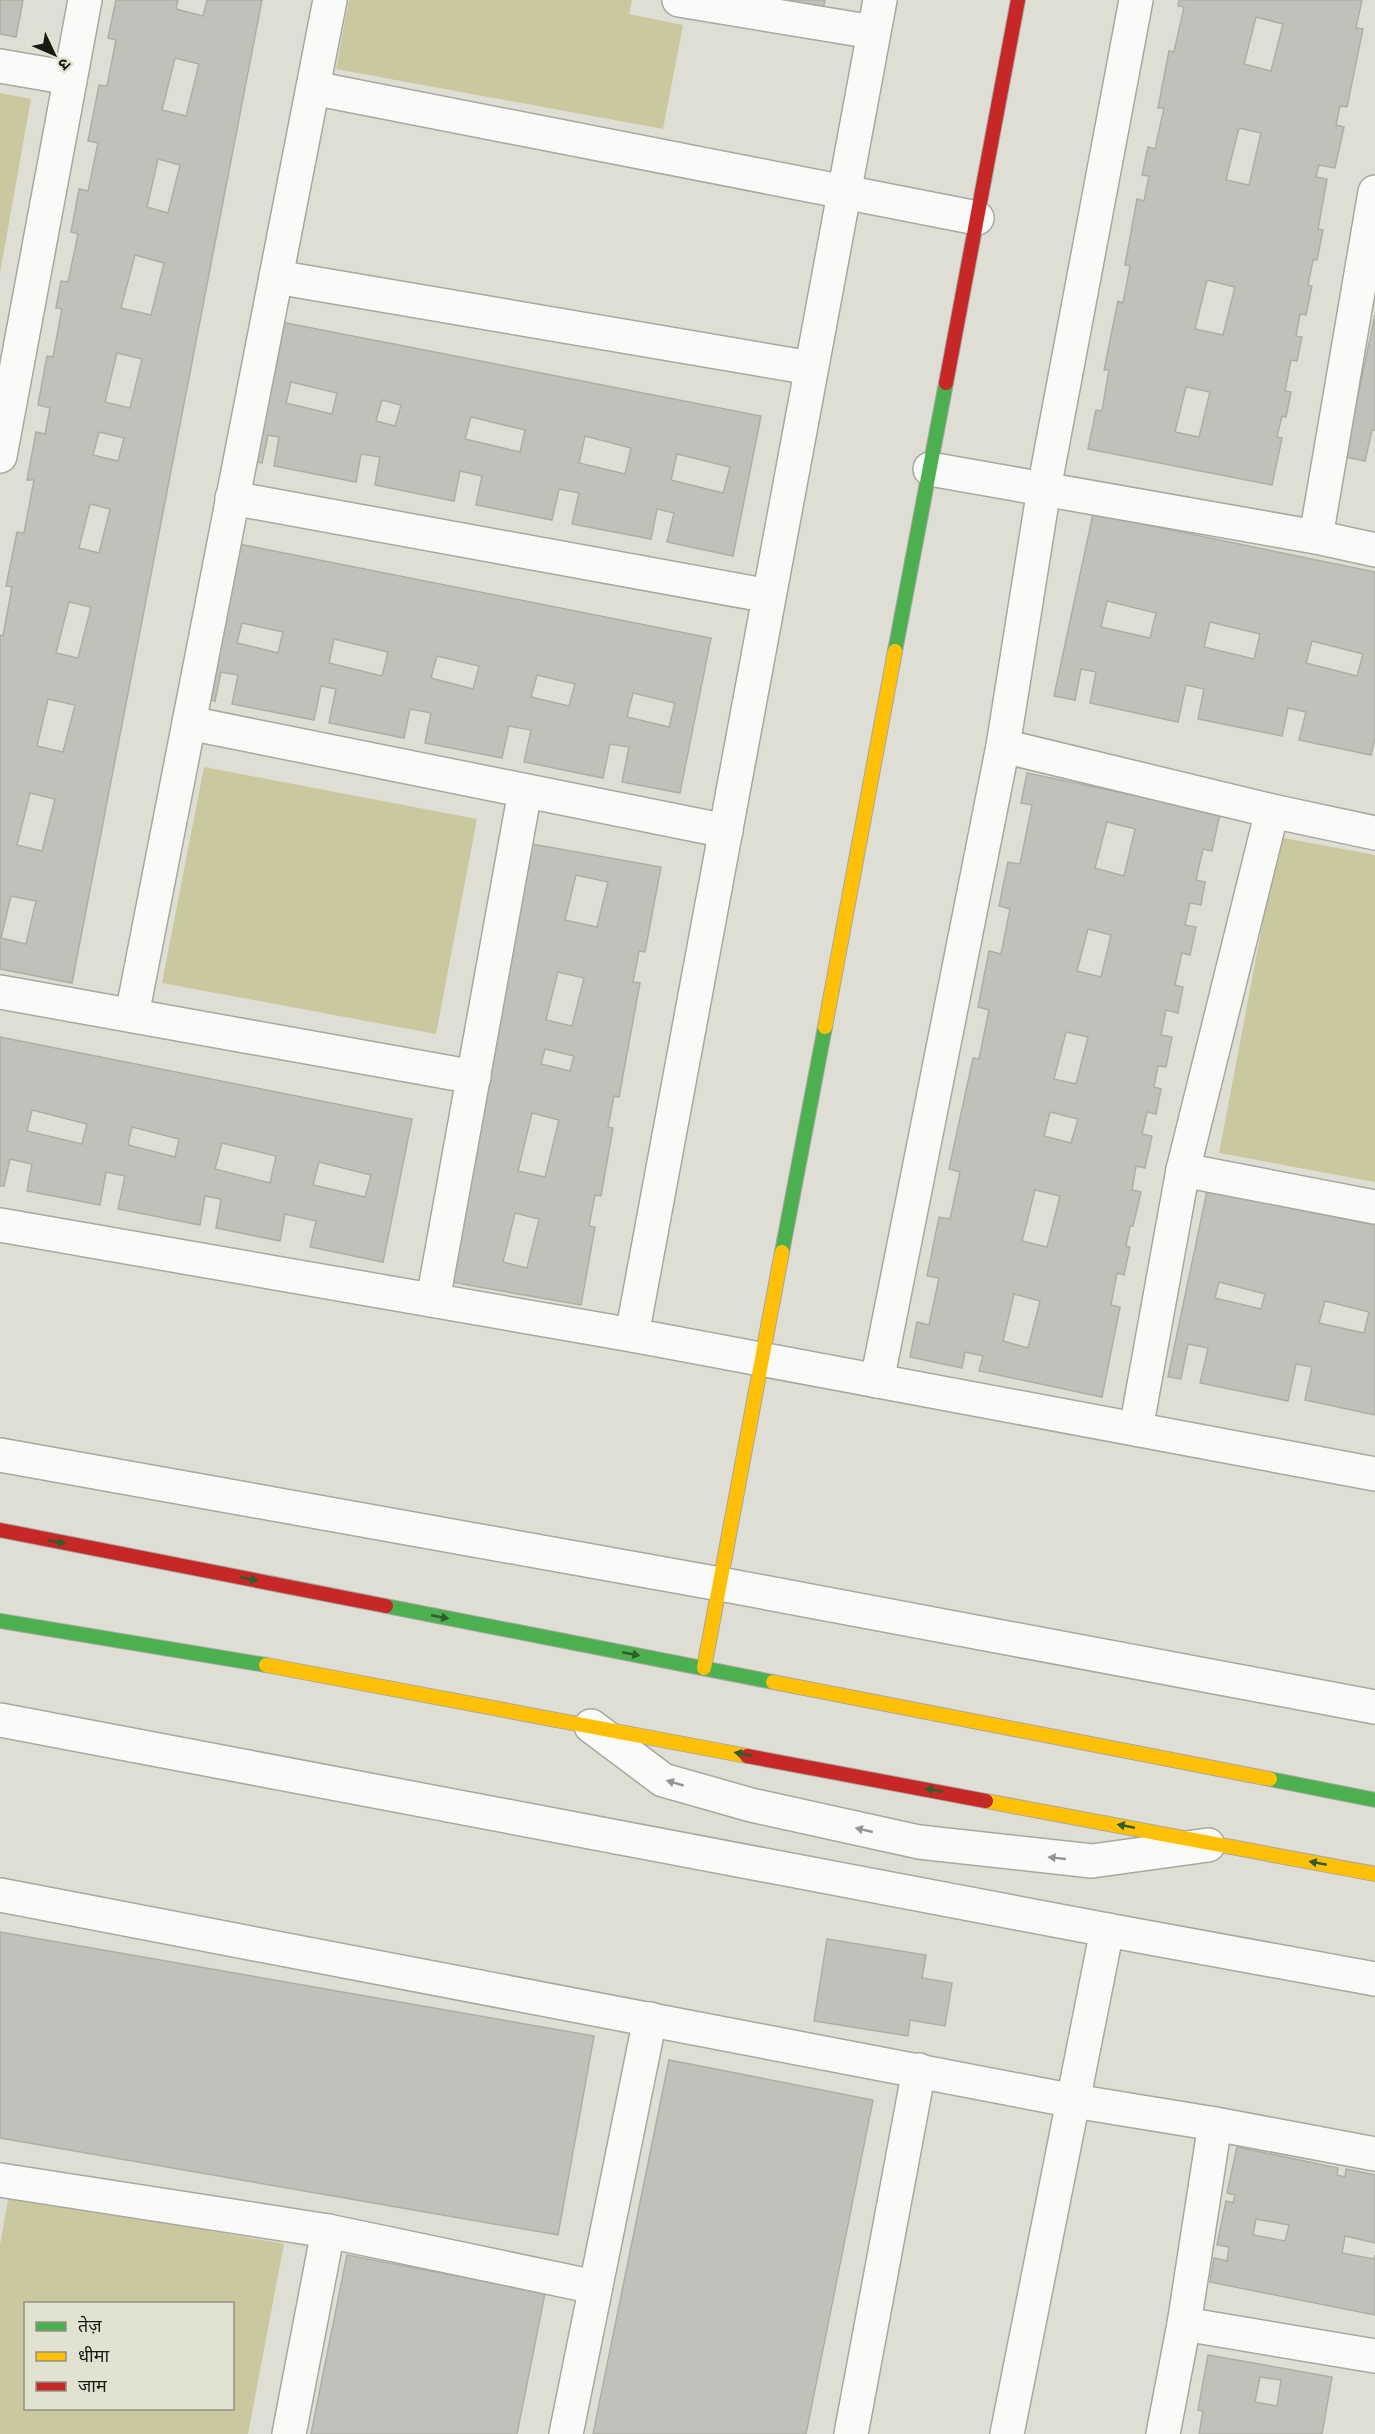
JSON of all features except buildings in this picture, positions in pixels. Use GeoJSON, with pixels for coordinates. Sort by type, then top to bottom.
{"type":"FeatureCollection","features":[{"type":"Feature","properties":{"kind":"street"},"geometry":{"type":"LineString","coordinates":[[0,456],[85,0]]}},
{"type":"Feature","properties":{"kind":"street"},"geometry":{"type":"LineString","coordinates":[[132,1015],[330,0]]}},
{"type":"Feature","properties":{"kind":"street"},"geometry":{"type":"LineString","coordinates":[[680,0],[873,32]]}},
{"type":"Feature","properties":{"kind":"street"},"geometry":{"type":"LineString","coordinates":[[632,1335],[880,0]]}},
{"type":"Feature","properties":{"kind":"street"},"geometry":{"type":"LineString","coordinates":[[704,1668],[1018,0]]}},
{"type":"Feature","properties":{"kind":"street"},"geometry":{"type":"LineString","coordinates":[[877,1381],[1003,746],[1044,489],[1136,0]]}},
{"type":"Feature","properties":{"kind":"street"},"geometry":{"type":"LineString","coordinates":[[0,66],[70,78]]}},
{"type":"Feature","properties":{"kind":"street"},"geometry":{"type":"LineString","coordinates":[[313,88],[977,218]]}},
{"type":"Feature","properties":{"kind":"street"},"geometry":{"type":"LineString","coordinates":[[1316,537],[1368,272],[1375,192]]}},
{"type":"Feature","properties":{"kind":"street"},"geometry":{"type":"LineString","coordinates":[[276,277],[811,368]]}},
{"type":"Feature","properties":{"kind":"street"},"geometry":{"type":"LineString","coordinates":[[930,469],[1316,537],[1375,550]]}},
{"type":"Feature","properties":{"kind":"street"},"geometry":{"type":"LineString","coordinates":[[232,498],[769,596]]}},
{"type":"Feature","properties":{"kind":"street"},"geometry":{"type":"LineString","coordinates":[[189,723],[726,831]]}},
{"type":"Feature","properties":{"kind":"street"},"geometry":{"type":"LineString","coordinates":[[1003,746],[1272,811],[1375,832]]}},
{"type":"Feature","properties":{"kind":"street"},"geometry":{"type":"LineString","coordinates":[[434,1300],[525,791]]}},
{"type":"Feature","properties":{"kind":"street"},"geometry":{"type":"LineString","coordinates":[[1136,1429],[1184,1170],[1272,811]]}},
{"type":"Feature","properties":{"kind":"street"},"geometry":{"type":"LineString","coordinates":[[0,992],[474,1077]]}},
{"type":"Feature","properties":{"kind":"street"},"geometry":{"type":"LineString","coordinates":[[1184,1170],[1375,1207]]}},
{"type":"Feature","properties":{"kind":"street"},"geometry":{"type":"LineString","coordinates":[[0,1225],[632,1335],[1375,1474]]}},
{"type":"Feature","properties":{"kind":"street"},"geometry":{"type":"LineString","coordinates":[[0,1455],[720,1584],[1375,1707]]}},
{"type":"Feature","properties":{"kind":"street"},"geometry":{"type":"LineString","coordinates":[[0,1530],[1375,1800]]}},
{"type":"Feature","properties":{"kind":"street"},"geometry":{"type":"LineString","coordinates":[[0,1621],[227,1659],[1375,1874]]}},
{"type":"Feature","properties":{"kind":"street"},"geometry":{"type":"LineString","coordinates":[[0,1720],[1375,1979]]}},
{"type":"Feature","properties":{"kind":"street"},"geometry":{"type":"LineString","coordinates":[[591,1726],[663,1780],[751,1805],[919,1842],[1092,1861],[1219,1844]]}},
{"type":"Feature","properties":{"kind":"street"},"geometry":{"type":"LineString","coordinates":[[0,1895],[919,2070],[1074,2102],[1215,2124],[1375,2154]]}},
{"type":"Feature","properties":{"kind":"street"},"geometry":{"type":"LineString","coordinates":[[1007,2434],[1107,1930]]}},
{"type":"Feature","properties":{"kind":"street"},"geometry":{"type":"LineString","coordinates":[[566,2434],[650,2019]]}},
{"type":"Feature","properties":{"kind":"street"},"geometry":{"type":"LineString","coordinates":[[851,2434],[919,2070]]}},
{"type":"Feature","properties":{"kind":"street"},"geometry":{"type":"LineString","coordinates":[[1163,2434],[1184,2324],[1215,2124]]}},
{"type":"Feature","properties":{"kind":"street"},"geometry":{"type":"LineString","coordinates":[[0,2180],[328,2231],[595,2288]]}},
{"type":"Feature","properties":{"kind":"street"},"geometry":{"type":"LineString","coordinates":[[289,2434],[328,2231]]}},
{"type":"Feature","properties":{"kind":"street"},"geometry":{"type":"LineString","coordinates":[[1184,2324],[1375,2355]]}},
{"type":"Feature","properties":{"kind":"shaded area"},"geometry":{"type":"Polygon","coordinates":[[[349,0],[632,0],[629,14],[683,25],[663,129],[336,69],[349,0]]]}},
{"type":"Feature","properties":{"kind":"shaded area"},"geometry":{"type":"Polygon","coordinates":[[[0,93],[31,99],[0,273],[0,93]]]}},
{"type":"Feature","properties":{"kind":"shaded area"},"geometry":{"type":"Polygon","coordinates":[[[204,767],[477,819],[436,1034],[162,983],[204,767]]]}},
{"type":"Feature","properties":{"kind":"shaded area"},"geometry":{"type":"Polygon","coordinates":[[[1279,837],[1375,855],[1375,1182],[1219,1153],[1279,837]]]}},
{"type":"Feature","properties":{"kind":"shaded area"},"geometry":{"type":"Polygon","coordinates":[[[9,2194],[284,2244],[248,2434],[0,2434],[0,2245],[9,2194]]]}},
{"type":"Feature","properties":{"kind":"traffic: fast"},"geometry":{"type":"LineString","coordinates":[[895,651],[946,383]]}},
{"type":"Feature","properties":{"kind":"traffic: fast"},"geometry":{"type":"LineString","coordinates":[[782,1252],[825,1027]]}},
{"type":"Feature","properties":{"kind":"traffic: fast"},"geometry":{"type":"LineString","coordinates":[[386,1606],[773,1682]]}},
{"type":"Feature","properties":{"kind":"traffic: fast"},"geometry":{"type":"LineString","coordinates":[[0,1621],[266,1665]]}},
{"type":"Feature","properties":{"kind":"traffic: fast"},"geometry":{"type":"LineString","coordinates":[[1270,1779],[1375,1800]]}},
{"type":"Feature","properties":{"kind":"traffic: slow"},"geometry":{"type":"LineString","coordinates":[[825,1027],[895,651]]}},
{"type":"Feature","properties":{"kind":"traffic: slow"},"geometry":{"type":"LineString","coordinates":[[704,1668],[782,1252]]}},
{"type":"Feature","properties":{"kind":"traffic: slow"},"geometry":{"type":"LineString","coordinates":[[266,1665],[747,1756]]}},
{"type":"Feature","properties":{"kind":"traffic: slow"},"geometry":{"type":"LineString","coordinates":[[773,1682],[1270,1779]]}},
{"type":"Feature","properties":{"kind":"traffic: slow"},"geometry":{"type":"LineString","coordinates":[[986,1801],[1375,1874]]}},
{"type":"Feature","properties":{"kind":"traffic: jam"},"geometry":{"type":"LineString","coordinates":[[946,383],[1018,0]]}},
{"type":"Feature","properties":{"kind":"traffic: jam"},"geometry":{"type":"LineString","coordinates":[[0,1530],[386,1606]]}},
{"type":"Feature","properties":{"kind":"traffic: jam"},"geometry":{"type":"LineString","coordinates":[[747,1756],[986,1801]]}}]}
